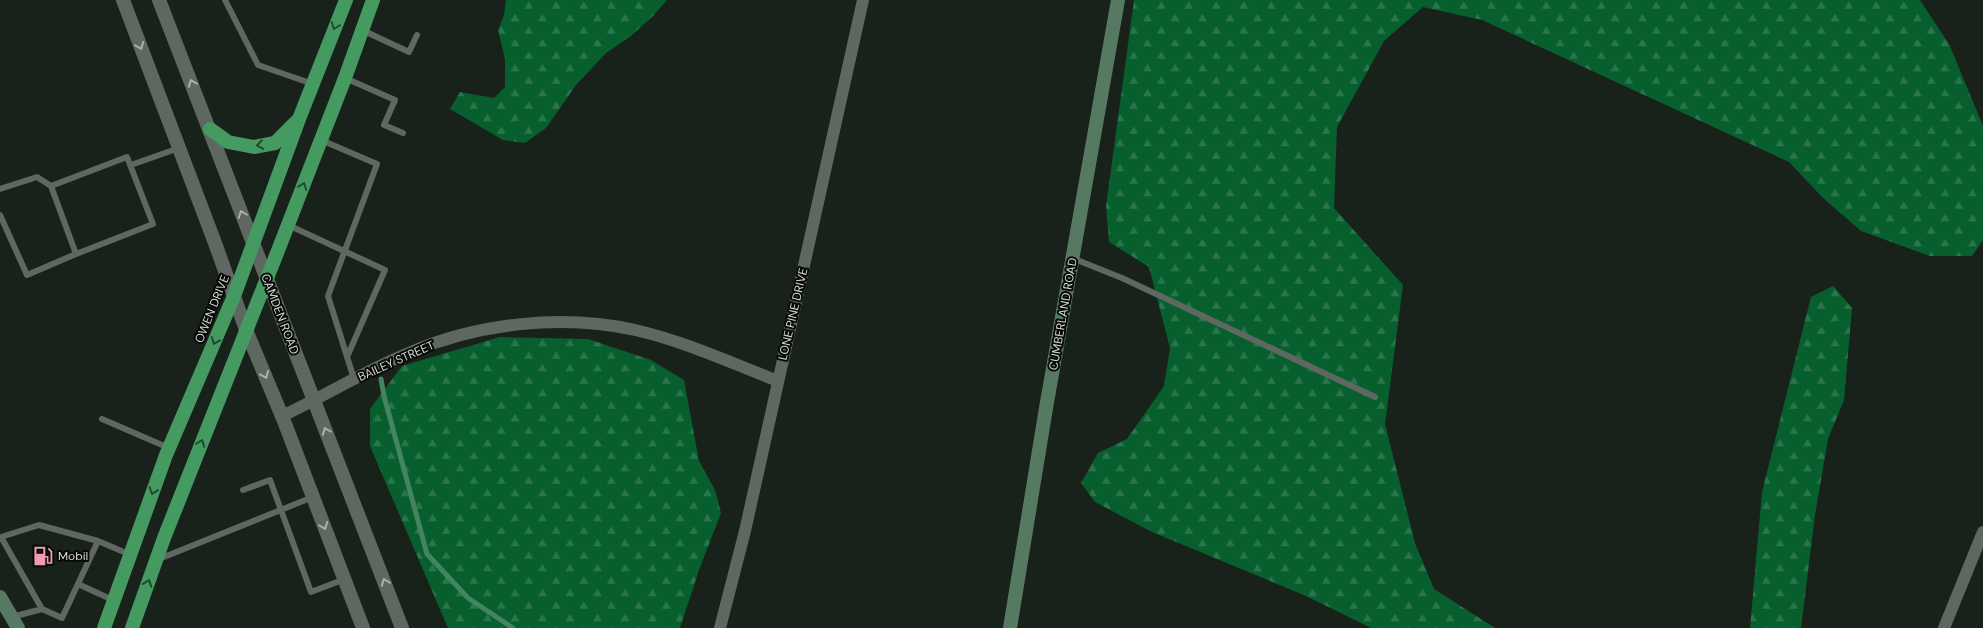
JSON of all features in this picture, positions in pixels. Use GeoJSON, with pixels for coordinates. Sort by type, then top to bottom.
{"type":"FeatureCollection","features":[{"type":"Feature","properties":{"kind":"highway","name":"OWEN DRIVE"},"geometry":{"type":"LineString","coordinates":[[104,628],[169,448],[234,296],[299,119],[346,0]]}},
{"type":"Feature","properties":{"kind":"highway"},"geometry":{"type":"LineString","coordinates":[[132,628],[156,560],[267,280],[373,0]]}},
{"type":"Feature","properties":{"kind":"highway"},"geometry":{"type":"LineString","coordinates":[[210,129],[228,142],[254,147],[276,142],[299,119]]}},
{"type":"Feature","properties":{"kind":"main road","name":"CUMBERLAND ROAD"},"geometry":{"type":"LineString","coordinates":[[1010,628],[1072,258],[1118,0]]}},
{"type":"Feature","properties":{"kind":"main road"},"geometry":{"type":"LineString","coordinates":[[0,597],[15,623]]}},
{"type":"Feature","properties":{"kind":"street"},"geometry":{"type":"LineString","coordinates":[[122,0],[246,330],[282,416],[364,628]]}},
{"type":"Feature","properties":{"kind":"street","name":"CAMDEN ROAD"},"geometry":{"type":"LineString","coordinates":[[159,0],[402,628]]}},
{"type":"Feature","properties":{"kind":"street","name":"LONE PINE DRIVE"},"geometry":{"type":"LineString","coordinates":[[720,628],[745,531],[863,0]]}},
{"type":"Feature","properties":{"kind":"street","name":"BAILEY STREET"},"geometry":{"type":"LineString","coordinates":[[282,416],[410,352],[445,340],[487,330],[533,324],[568,323],[634,330],[667,339],[778,381]]}},
{"type":"Feature","properties":{"kind":"street"},"geometry":{"type":"LineString","coordinates":[[1944,628],[1983,532]]}},
{"type":"Feature","properties":{"kind":"lane"},"geometry":{"type":"LineString","coordinates":[[225,0],[258,65],[313,84]]}},
{"type":"Feature","properties":{"kind":"lane"},"geometry":{"type":"LineString","coordinates":[[361,30],[409,52],[417,34]]}},
{"type":"Feature","properties":{"kind":"lane"},"geometry":{"type":"LineString","coordinates":[[345,78],[395,100],[384,125],[403,133]]}},
{"type":"Feature","properties":{"kind":"lane"},"geometry":{"type":"LineString","coordinates":[[321,140],[377,164],[328,296],[354,379]]}},
{"type":"Feature","properties":{"kind":"lane"},"geometry":{"type":"LineString","coordinates":[[130,165],[179,148]]}},
{"type":"Feature","properties":{"kind":"lane"},"geometry":{"type":"LineString","coordinates":[[0,215],[27,276],[76,254],[153,224],[127,156],[51,186]]}},
{"type":"Feature","properties":{"kind":"lane"},"geometry":{"type":"LineString","coordinates":[[0,189],[37,177],[51,186],[76,254]]}},
{"type":"Feature","properties":{"kind":"lane"},"geometry":{"type":"LineString","coordinates":[[288,225],[384,270],[347,357]]}},
{"type":"Feature","properties":{"kind":"lane"},"geometry":{"type":"LineString","coordinates":[[1072,258],[1122,278],[1375,397]]}},
{"type":"Feature","properties":{"kind":"lane"},"geometry":{"type":"LineString","coordinates":[[102,419],[169,448]]}},
{"type":"Feature","properties":{"kind":"lane"},"geometry":{"type":"LineString","coordinates":[[243,490],[270,480],[311,592],[345,579]]}},
{"type":"Feature","properties":{"kind":"lane"},"geometry":{"type":"LineString","coordinates":[[156,560],[313,497]]}},
{"type":"Feature","properties":{"kind":"lane"},"geometry":{"type":"LineString","coordinates":[[98,541],[62,618],[42,608],[0,537],[39,524],[98,541],[131,556]]}},
{"type":"Feature","properties":{"kind":"lane"},"geometry":{"type":"LineString","coordinates":[[78,584],[115,601]]}},
{"type":"Feature","properties":{"kind":"lane"},"geometry":{"type":"LineString","coordinates":[[15,623],[42,608]]}},
{"type":"Feature","properties":{"kind":"green space"},"geometry":{"type":"Polygon","coordinates":[[[506,0],[667,0],[631,36],[606,53],[576,85],[546,128],[525,143],[503,140],[450,109],[460,92],[494,98],[505,87],[505,59],[498,30],[504,15],[506,0]]]}},
{"type":"Feature","properties":{"kind":"green space"},"geometry":{"type":"Polygon","coordinates":[[[1134,0],[1920,0],[1950,46],[1983,126],[1983,240],[1972,256],[1930,256],[1861,231],[1823,198],[1789,162],[1482,20],[1423,7],[1384,41],[1337,127],[1334,208],[1403,285],[1385,424],[1415,543],[1434,589],[1495,628],[1371,628],[1306,596],[1152,532],[1095,502],[1081,483],[1098,453],[1127,439],[1164,386],[1170,348],[1149,267],[1109,242],[1106,206],[1134,0]]]}},
{"type":"Feature","properties":{"kind":"green space"},"geometry":{"type":"Polygon","coordinates":[[[1833,286],[1852,308],[1844,400],[1828,439],[1815,515],[1801,628],[1750,628],[1762,492],[1811,297],[1833,286]]]}},
{"type":"Feature","properties":{"kind":"green space"},"geometry":{"type":"Polygon","coordinates":[[[500,337],[588,339],[651,360],[684,380],[699,461],[715,490],[721,513],[699,570],[680,628],[448,628],[370,446],[370,409],[402,366],[500,337]]]}},
{"type":"Feature","properties":{"kind":"waterway"},"geometry":{"type":"LineString","coordinates":[[381,379],[427,554],[468,598],[513,628]]}},
{"type":"Feature","properties":{"kind":"place","name":"Mobil"},"geometry":{"type":"Point","coordinates":[43,556]}}]}
